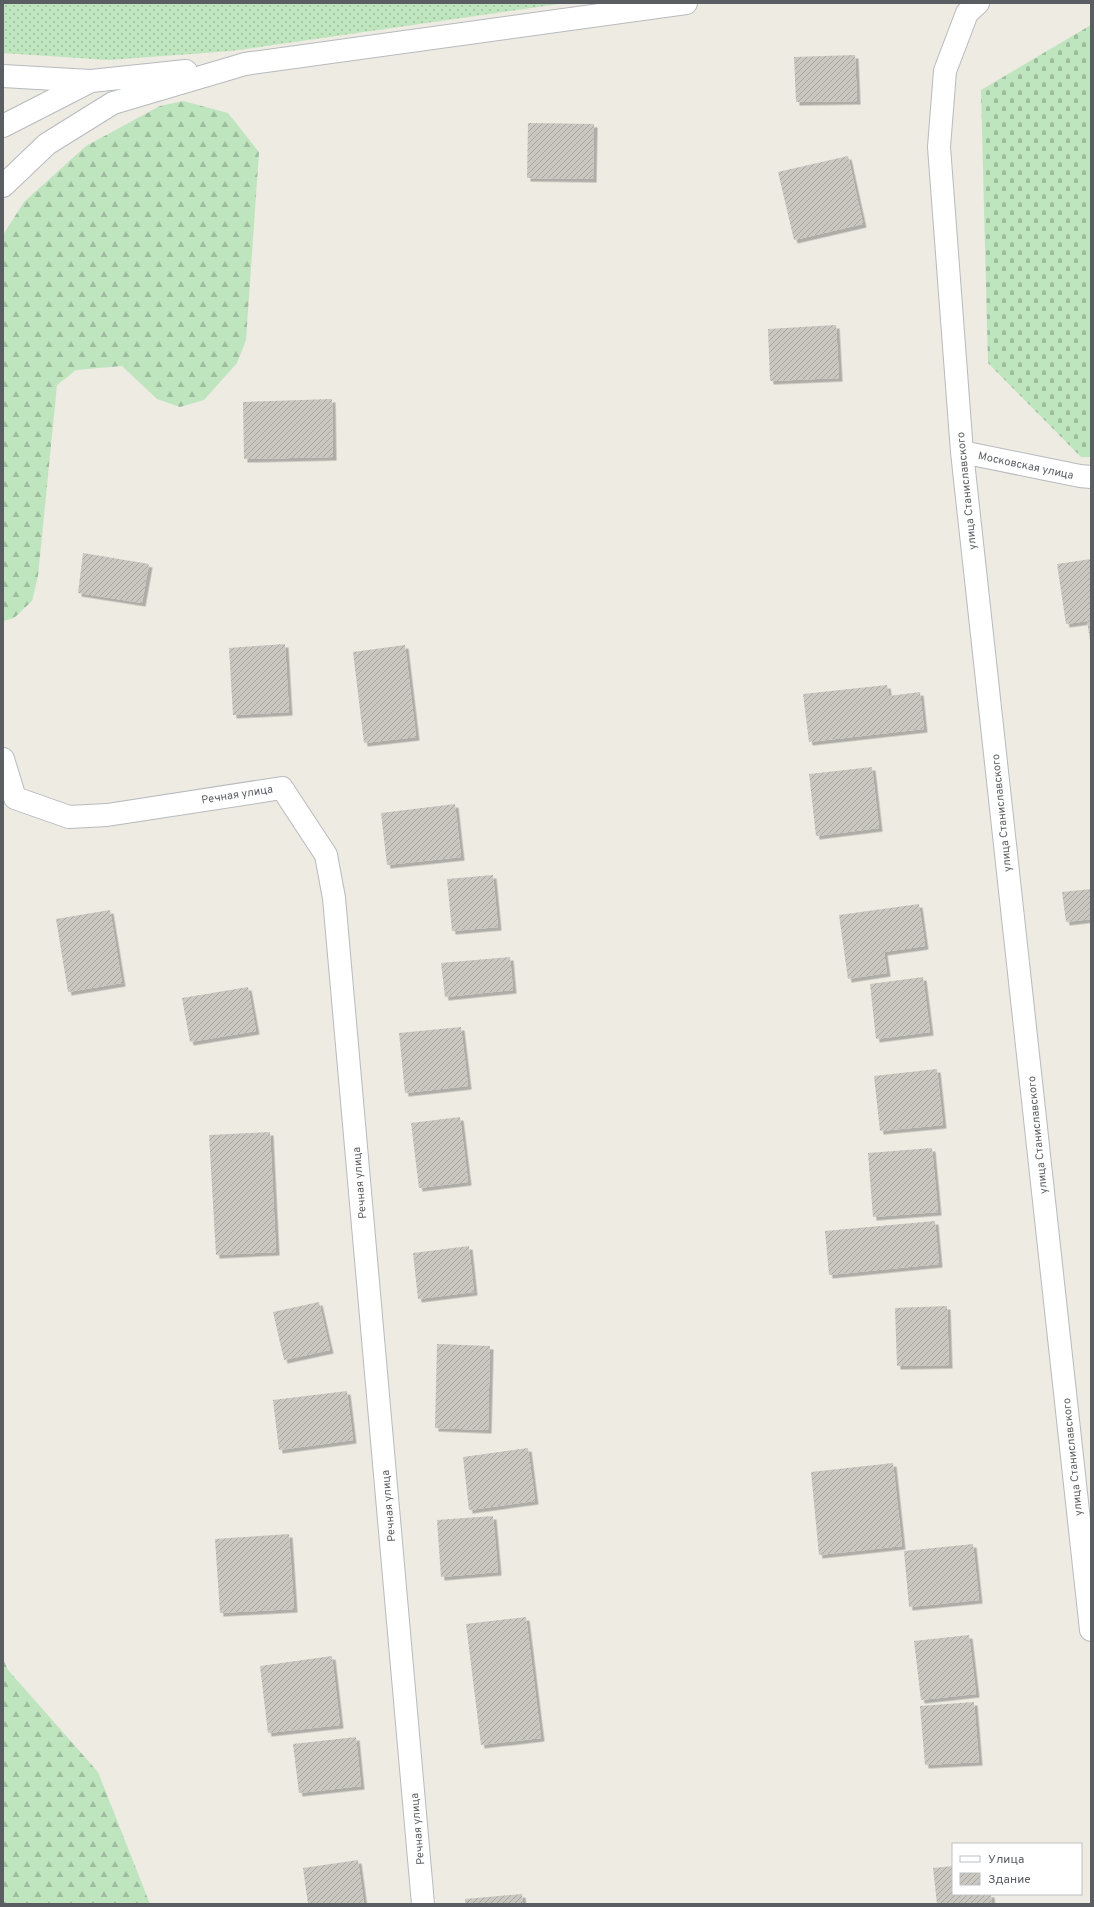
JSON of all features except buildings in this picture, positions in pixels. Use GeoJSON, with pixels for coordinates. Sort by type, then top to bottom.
{"type":"FeatureCollection","features":[{"type":"Feature","properties":{"kind":"street"},"geometry":{"type":"LineString","coordinates":[[3,76],[91,82],[245,64],[686,3]]}},
{"type":"Feature","properties":{"kind":"street","name":"улица Станиславского"},"geometry":{"type":"LineString","coordinates":[[978,3],[967,13],[945,71],[939,147],[962,452],[1091,1630]]}},
{"type":"Feature","properties":{"kind":"street"},"geometry":{"type":"LineString","coordinates":[[3,186],[47,144],[113,103],[245,64]]}},
{"type":"Feature","properties":{"kind":"street"},"geometry":{"type":"LineString","coordinates":[[3,126],[91,82]]}},
{"type":"Feature","properties":{"kind":"street","name":"Московская улица"},"geometry":{"type":"LineString","coordinates":[[962,452],[1091,477]]}},
{"type":"Feature","properties":{"kind":"street","name":"Речная улица"},"geometry":{"type":"LineString","coordinates":[[3,759],[15,798],[69,817],[107,815],[282,788],[326,855],[334,898],[424,1904]]}},
{"type":"Feature","properties":{"kind":"green space"},"geometry":{"type":"Polygon","coordinates":[[[3,3],[566,3],[231,51],[108,60],[3,53],[3,3]]]}},
{"type":"Feature","properties":{"kind":"green space"},"geometry":{"type":"Polygon","coordinates":[[[1091,25],[1091,457],[1081,457],[988,363],[981,90],[1091,25]]]}},
{"type":"Feature","properties":{"kind":"green space"},"geometry":{"type":"Polygon","coordinates":[[[183,101],[228,113],[259,152],[246,340],[237,363],[204,400],[180,407],[157,399],[122,366],[76,370],[57,385],[38,576],[32,601],[14,618],[3,621],[3,235],[24,202],[86,146],[160,106],[183,101]]]}},
{"type":"Feature","properties":{"kind":"green space"},"geometry":{"type":"Polygon","coordinates":[[[3,1659],[8,1670],[98,1772],[150,1904],[3,1904],[3,1659]]]}}]}
